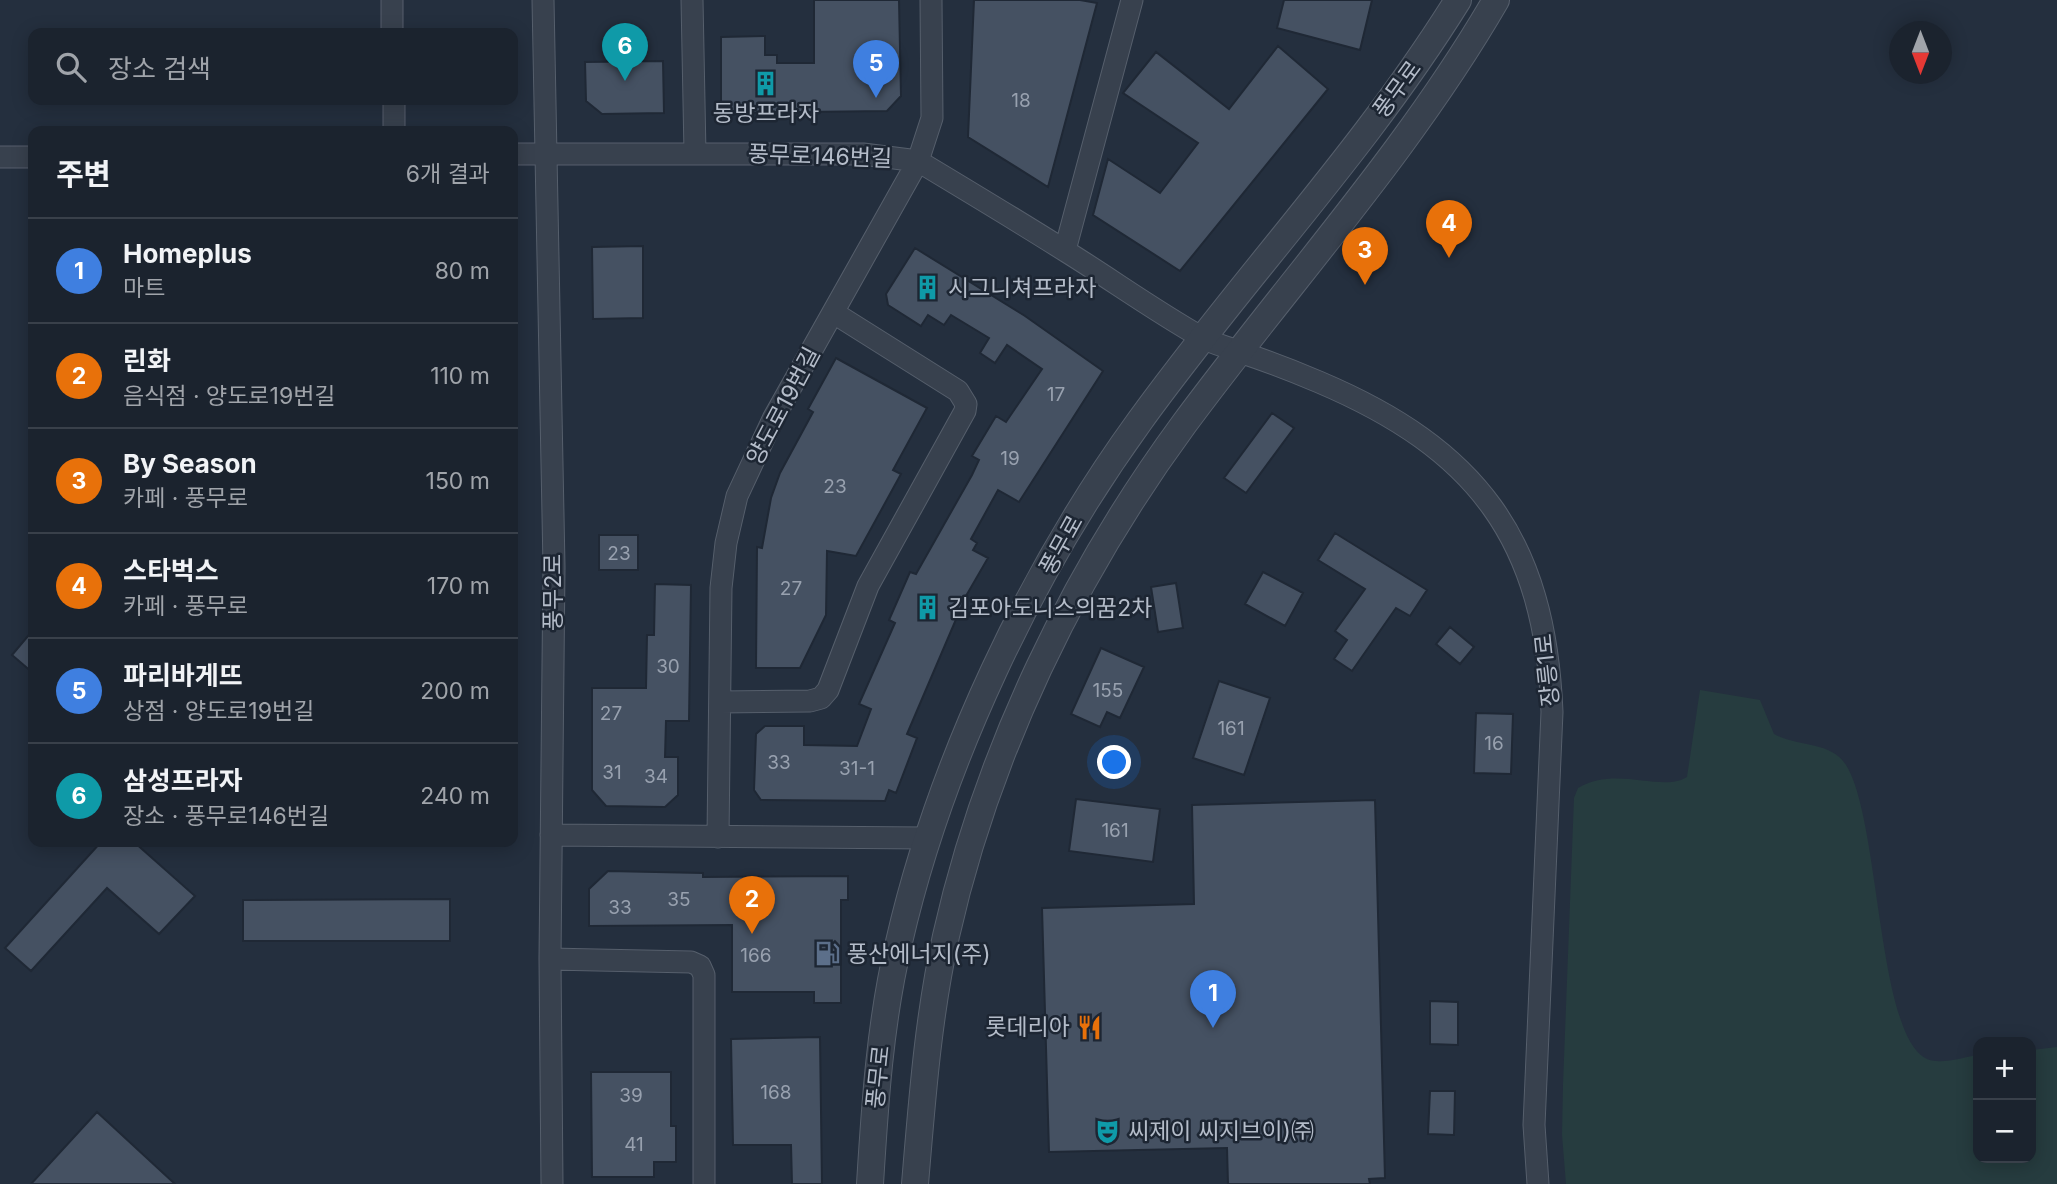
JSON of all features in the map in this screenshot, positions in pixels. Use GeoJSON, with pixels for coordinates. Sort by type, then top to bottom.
{"type":"FeatureCollection","features":[{"type":"Feature","properties":{"kind":"street"},"geometry":{"type":"LineString","coordinates":[[392,0],[392,28]]}},
{"type":"Feature","properties":{"kind":"street","name":"풍무2로"},"geometry":{"type":"LineString","coordinates":[[543,0],[554,580],[550,959],[552,1184]]}},
{"type":"Feature","properties":{"kind":"street"},"geometry":{"type":"LineString","coordinates":[[692,0],[695,153]]}},
{"type":"Feature","properties":{"kind":"street","name":"양도로19번길"},"geometry":{"type":"LineString","coordinates":[[718,837],[722,587],[730,519],[753,457],[918,161],[932,118],[931,0]]}},
{"type":"Feature","properties":{"kind":"street"},"geometry":{"type":"LineString","coordinates":[[1065,250],[1132,0]]}},
{"type":"Feature","properties":{"kind":"street","name":"풍무로"},"geometry":{"type":"LineString","coordinates":[[870,1184],[875,1093],[899,942],[926,838],[995,670],[1054,556],[1100,478],[1203,338],[1380,114],[1458,0]]}},
{"type":"Feature","properties":{"kind":"street","name":"풍무로"},"geometry":{"type":"LineString","coordinates":[[915,1184],[930,1026],[946,934],[970,850],[1004,754],[1075,595],[1117,521],[1239,351],[1387,161],[1446,80],[1496,0]]}},
{"type":"Feature","properties":{"kind":"street"},"geometry":{"type":"LineString","coordinates":[[394,105],[394,126]]}},
{"type":"Feature","properties":{"kind":"street","name":"풍무로146번길"},"geometry":{"type":"LineString","coordinates":[[518,154],[863,154],[918,161],[1203,338]]}},
{"type":"Feature","properties":{"kind":"street"},"geometry":{"type":"LineString","coordinates":[[0,157],[28,157]]}},
{"type":"Feature","properties":{"kind":"street"},"geometry":{"type":"LineString","coordinates":[[720,702],[810,701],[821,698],[828,690],[868,586],[965,411],[966,404],[958,391],[834,313]]}},
{"type":"Feature","properties":{"kind":"street","name":"장릉1로"},"geometry":{"type":"LineString","coordinates":[[1203,338],[1364,403],[1423,437],[1487,497],[1506,528],[1537,601],[1551,672],[1552,712],[1534,1125],[1538,1184]]}},
{"type":"Feature","properties":{"kind":"street"},"geometry":{"type":"LineString","coordinates":[[551,835],[926,838]]}},
{"type":"Feature","properties":{"kind":"street"},"geometry":{"type":"LineString","coordinates":[[550,959],[691,962],[700,966],[704,975],[704,1184]]}},
{"type":"Feature","properties":{"kind":"green space"},"geometry":{"type":"Polygon","coordinates":[[[1700,690],[1760,700],[1774,734],[1823,748],[1840,757],[1857,792],[1866,830],[1888,968],[1897,1008],[1909,1040],[1930,1060],[1944,1061],[1973,1056],[1973,1163],[2036,1163],[2036,1049],[2057,1047],[2057,1184],[1566,1184],[1562,1135],[1563,1085],[1574,798],[1578,788],[1608,779],[1665,782],[1687,777],[1700,690]]]}},
{"type":"Feature","properties":{"kind":"building"},"geometry":{"type":"Polygon","coordinates":[[[814,0],[899,0],[901,96],[887,111],[732,113],[721,103],[721,37],[765,36],[765,55],[777,55],[777,63],[814,63],[814,0]]]}},
{"type":"Feature","properties":{"kind":"building"},"geometry":{"type":"Polygon","coordinates":[[[974,0],[1080,0],[1097,3],[1048,187],[968,137],[974,0]]]}},
{"type":"Feature","properties":{"kind":"building"},"geometry":{"type":"Polygon","coordinates":[[[1284,0],[1372,0],[1360,50],[1277,28],[1284,0]]]}},
{"type":"Feature","properties":{"kind":"building"},"geometry":{"type":"Polygon","coordinates":[[[1278,46],[1328,89],[1180,271],[1093,215],[1108,159],[1160,193],[1198,143],[1123,93],[1156,52],[1229,109],[1278,46]]]}},
{"type":"Feature","properties":{"kind":"building"},"geometry":{"type":"Polygon","coordinates":[[[663,61],[664,113],[602,114],[586,101],[585,62],[663,61]]]}},
{"type":"Feature","properties":{"kind":"building"},"geometry":{"type":"Polygon","coordinates":[[[643,246],[643,318],[593,319],[592,247],[643,246]]]}},
{"type":"Feature","properties":{"kind":"building"},"geometry":{"type":"Polygon","coordinates":[[[915,248],[1025,316],[1103,371],[1019,502],[998,490],[971,539],[977,543],[973,550],[988,558],[966,596],[907,734],[917,738],[896,793],[889,790],[885,801],[761,800],[754,790],[756,734],[765,726],[804,726],[804,745],[857,746],[871,709],[859,704],[895,623],[889,620],[910,572],[916,574],[972,475],[979,460],[972,456],[996,416],[1006,422],[1042,369],[1007,345],[995,363],[980,353],[989,338],[951,315],[944,325],[928,315],[921,326],[888,305],[886,294],[915,248]]]}},
{"type":"Feature","properties":{"kind":"building"},"geometry":{"type":"Polygon","coordinates":[[[836,358],[927,408],[893,470],[901,474],[856,556],[827,551],[826,615],[800,668],[756,668],[757,547],[762,548],[771,498],[780,473],[813,412],[808,409],[836,358]]]}},
{"type":"Feature","properties":{"kind":"building"},"geometry":{"type":"Polygon","coordinates":[[[1272,413],[1294,428],[1246,493],[1224,478],[1272,413]]]}},
{"type":"Feature","properties":{"kind":"building"},"geometry":{"type":"Polygon","coordinates":[[[1335,533],[1427,590],[1410,616],[1396,608],[1352,671],[1334,659],[1347,640],[1335,631],[1365,589],[1318,560],[1335,533]]]}},
{"type":"Feature","properties":{"kind":"building"},"geometry":{"type":"Polygon","coordinates":[[[599,535],[638,535],[638,570],[599,570],[599,535]]]}},
{"type":"Feature","properties":{"kind":"building"},"geometry":{"type":"Polygon","coordinates":[[[1263,572],[1303,593],[1285,626],[1245,604],[1263,572]]]}},
{"type":"Feature","properties":{"kind":"building"},"geometry":{"type":"Polygon","coordinates":[[[1176,583],[1183,628],[1158,632],[1151,587],[1176,583]]]}},
{"type":"Feature","properties":{"kind":"building"},"geometry":{"type":"Polygon","coordinates":[[[655,584],[691,585],[689,721],[666,721],[665,757],[678,757],[678,795],[665,807],[606,806],[592,790],[592,688],[646,688],[647,635],[654,635],[655,584]]]}},
{"type":"Feature","properties":{"kind":"building"},"geometry":{"type":"Polygon","coordinates":[[[1450,627],[1474,647],[1460,664],[1436,644],[1450,627]]]}},
{"type":"Feature","properties":{"kind":"building"},"geometry":{"type":"Polygon","coordinates":[[[28,636],[28,669],[12,655],[28,636]]]}},
{"type":"Feature","properties":{"kind":"building"},"geometry":{"type":"Polygon","coordinates":[[[1101,648],[1144,667],[1120,718],[1107,712],[1100,727],[1071,714],[1101,648]]]}},
{"type":"Feature","properties":{"kind":"building"},"geometry":{"type":"Polygon","coordinates":[[[1219,681],[1270,698],[1244,775],[1193,758],[1219,681]]]}},
{"type":"Feature","properties":{"kind":"building"},"geometry":{"type":"Polygon","coordinates":[[[1476,713],[1513,714],[1511,774],[1474,773],[1476,713]]]}},
{"type":"Feature","properties":{"kind":"building"},"geometry":{"type":"Polygon","coordinates":[[[1076,799],[1160,809],[1153,862],[1069,851],[1076,799]]]}},
{"type":"Feature","properties":{"kind":"building"},"geometry":{"type":"Polygon","coordinates":[[[1375,800],[1385,1178],[1369,1179],[1370,1184],[1228,1184],[1227,1148],[1049,1152],[1042,908],[1194,904],[1192,805],[1375,800]]]}},
{"type":"Feature","properties":{"kind":"building"},"geometry":{"type":"Polygon","coordinates":[[[96,847],[140,847],[195,896],[159,934],[107,888],[31,971],[5,948],[96,847]]]}},
{"type":"Feature","properties":{"kind":"building"},"geometry":{"type":"Polygon","coordinates":[[[608,871],[703,873],[703,877],[848,876],[848,900],[841,900],[841,1003],[814,1003],[814,992],[732,992],[732,925],[589,926],[589,889],[608,871]]]}},
{"type":"Feature","properties":{"kind":"building"},"geometry":{"type":"Polygon","coordinates":[[[450,899],[450,941],[243,941],[243,900],[450,899]]]}},
{"type":"Feature","properties":{"kind":"building"},"geometry":{"type":"Polygon","coordinates":[[[1430,1001],[1458,1002],[1458,1045],[1430,1044],[1430,1001]]]}},
{"type":"Feature","properties":{"kind":"building"},"geometry":{"type":"Polygon","coordinates":[[[820,1037],[822,1184],[792,1184],[791,1145],[733,1145],[731,1039],[820,1037]]]}},
{"type":"Feature","properties":{"kind":"building"},"geometry":{"type":"Polygon","coordinates":[[[591,1072],[671,1072],[671,1126],[676,1126],[676,1162],[654,1162],[654,1177],[592,1177],[591,1072]]]}},
{"type":"Feature","properties":{"kind":"building"},"geometry":{"type":"Polygon","coordinates":[[[1430,1091],[1455,1091],[1454,1135],[1428,1134],[1430,1091]]]}},
{"type":"Feature","properties":{"kind":"building"},"geometry":{"type":"Polygon","coordinates":[[[97,1112],[175,1184],[31,1184],[97,1112]]]}},
{"type":"Feature","properties":{"kind":"place","name":"삼성프라자"},"geometry":{"type":"Point","coordinates":[625,81]}},
{"type":"Feature","properties":{"kind":"place","name":"동방프라자"},"geometry":{"type":"Point","coordinates":[766,83]}},
{"type":"Feature","properties":{"kind":"place","name":"파리바게뜨"},"geometry":{"type":"Point","coordinates":[876,98]}},
{"type":"Feature","properties":{"kind":"place","name":"스타벅스"},"geometry":{"type":"Point","coordinates":[1449,258]}},
{"type":"Feature","properties":{"kind":"place","name":"By Season"},"geometry":{"type":"Point","coordinates":[1365,285]}},
{"type":"Feature","properties":{"kind":"place","name":"시그니쳐프라자"},"geometry":{"type":"Point","coordinates":[928,288]}},
{"type":"Feature","properties":{"kind":"place","name":"김포아도니스의꿈2차"},"geometry":{"type":"Point","coordinates":[928,608]}},
{"type":"Feature","properties":{"kind":"place","name":"린화"},"geometry":{"type":"Point","coordinates":[752,934]}},
{"type":"Feature","properties":{"kind":"place","name":"풍산에너지(주)"},"geometry":{"type":"Point","coordinates":[827,954]}},
{"type":"Feature","properties":{"kind":"place","name":"롯데리아"},"geometry":{"type":"Point","coordinates":[1090,1027]}},
{"type":"Feature","properties":{"kind":"place","name":"Homeplus"},"geometry":{"type":"Point","coordinates":[1213,1028]}},
{"type":"Feature","properties":{"kind":"place","name":"씨제이 씨지브이)㈜"},"geometry":{"type":"Point","coordinates":[1108,1131]}}]}
